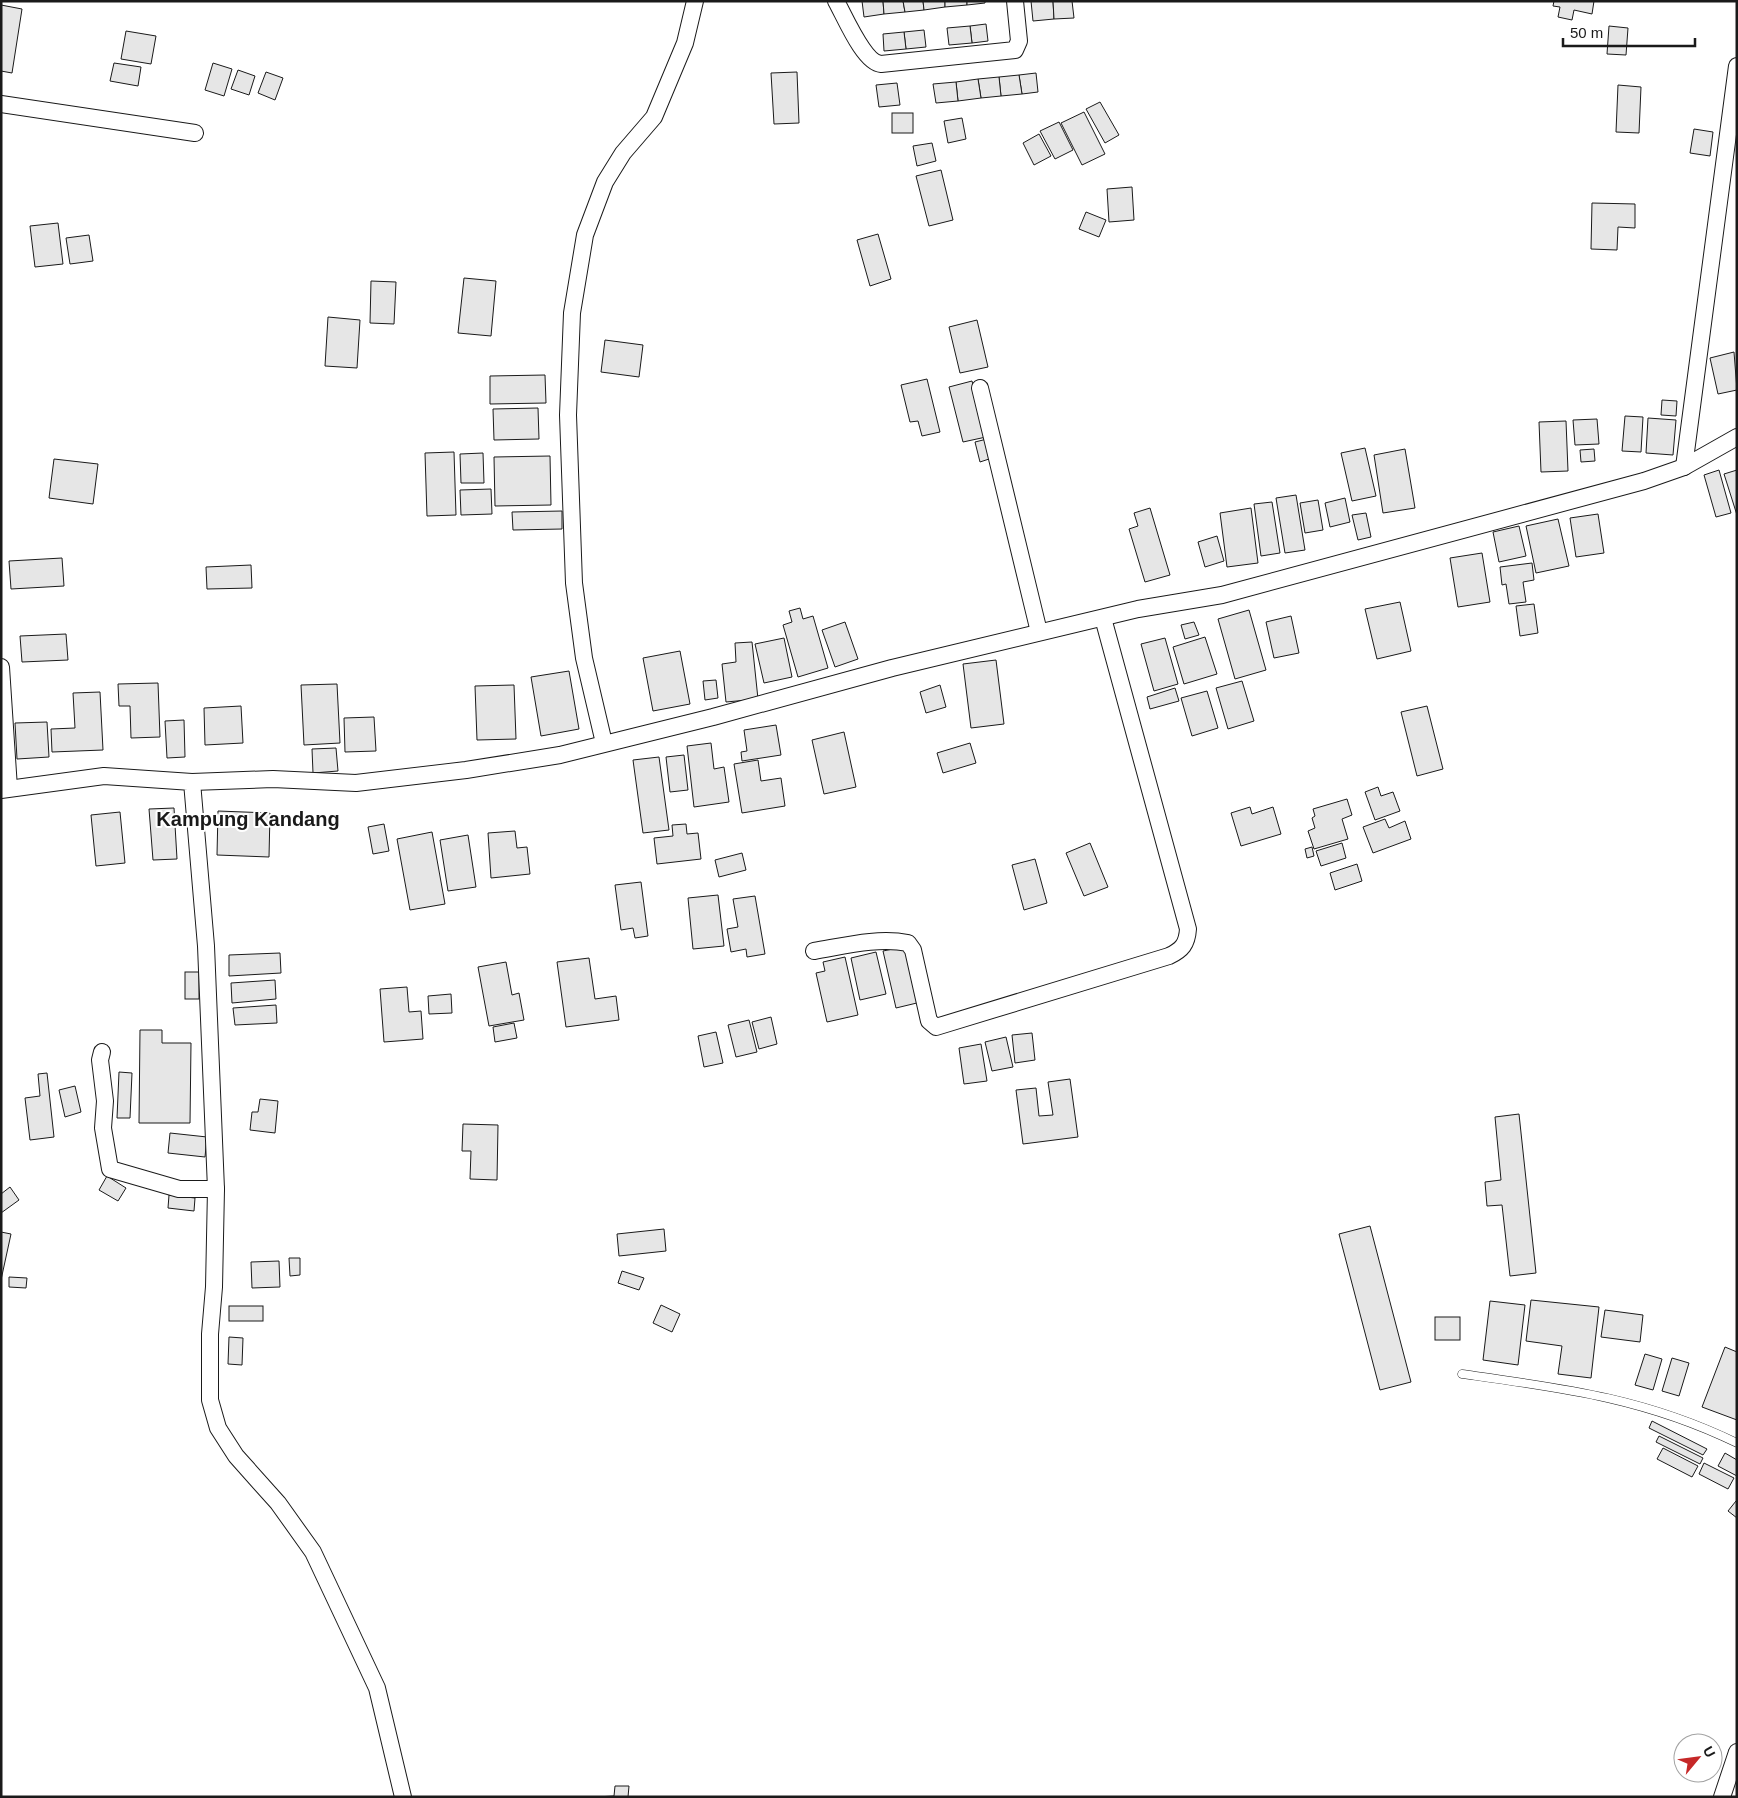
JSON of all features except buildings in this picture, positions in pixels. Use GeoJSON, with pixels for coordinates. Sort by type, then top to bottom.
{"type":"FeatureCollection","features":[{"type":"Feature","properties":{"kind":"street"},"geometry":{"type":"LineString","coordinates":[[604,743],[584,658],[574,583],[568,415],[572,313],[585,235],[605,182],[623,153],[654,117],[685,43],[695,1]]}},
{"type":"Feature","properties":{"kind":"street"},"geometry":{"type":"LineString","coordinates":[[836,1],[866,54],[873,62],[882,64],[1015,50],[1019,42],[1015,1]]}},
{"type":"Feature","properties":{"kind":"street"},"geometry":{"type":"LineString","coordinates":[[1684,467],[1737,66]]}},
{"type":"Feature","properties":{"kind":"street"},"geometry":{"type":"LineString","coordinates":[[1,104],[195,133]]}},
{"type":"Feature","properties":{"kind":"street"},"geometry":{"type":"LineString","coordinates":[[980,388],[1039,632]]}},
{"type":"Feature","properties":{"kind":"street"},"geometry":{"type":"LineString","coordinates":[[1,667],[5,789],[104,776],[192,782],[273,779],[356,783],[466,770],[560,755],[713,717],[892,668],[1039,632],[1138,609],[1222,595],[1326,568],[1644,481],[1684,467],[1737,437]]}},
{"type":"Feature","properties":{"kind":"street"},"geometry":{"type":"LineString","coordinates":[[814,951],[865,943],[897,941],[908,943],[913,950],[929,1021],[936,1027],[1169,956],[1180,951],[1187,940],[1188,929],[1103,618]]}},
{"type":"Feature","properties":{"kind":"street"},"geometry":{"type":"LineString","coordinates":[[192,782],[206,946],[216,1189],[214,1288],[210,1334],[210,1400],[218,1428],[236,1456],[278,1503],[313,1552],[377,1688],[403,1797]]}},
{"type":"Feature","properties":{"kind":"street"},"geometry":{"type":"LineString","coordinates":[[102,1052],[100,1060],[105,1101],[103,1128],[110,1169],[179,1189],[216,1189]]}},
{"type":"Feature","properties":{"kind":"street"},"geometry":{"type":"LineString","coordinates":[[1722,1797],[1737,1752]]}},
{"type":"Feature","properties":{"kind":"lane"},"geometry":{"type":"LineString","coordinates":[[1462,1374],[1577,1390],[1641,1404],[1707,1428],[1737,1443]]}},
{"type":"Feature","properties":{"kind":"district","name":"Kampung Kandang"},"geometry":{"type":"Point","coordinates":[248,819]}}]}
